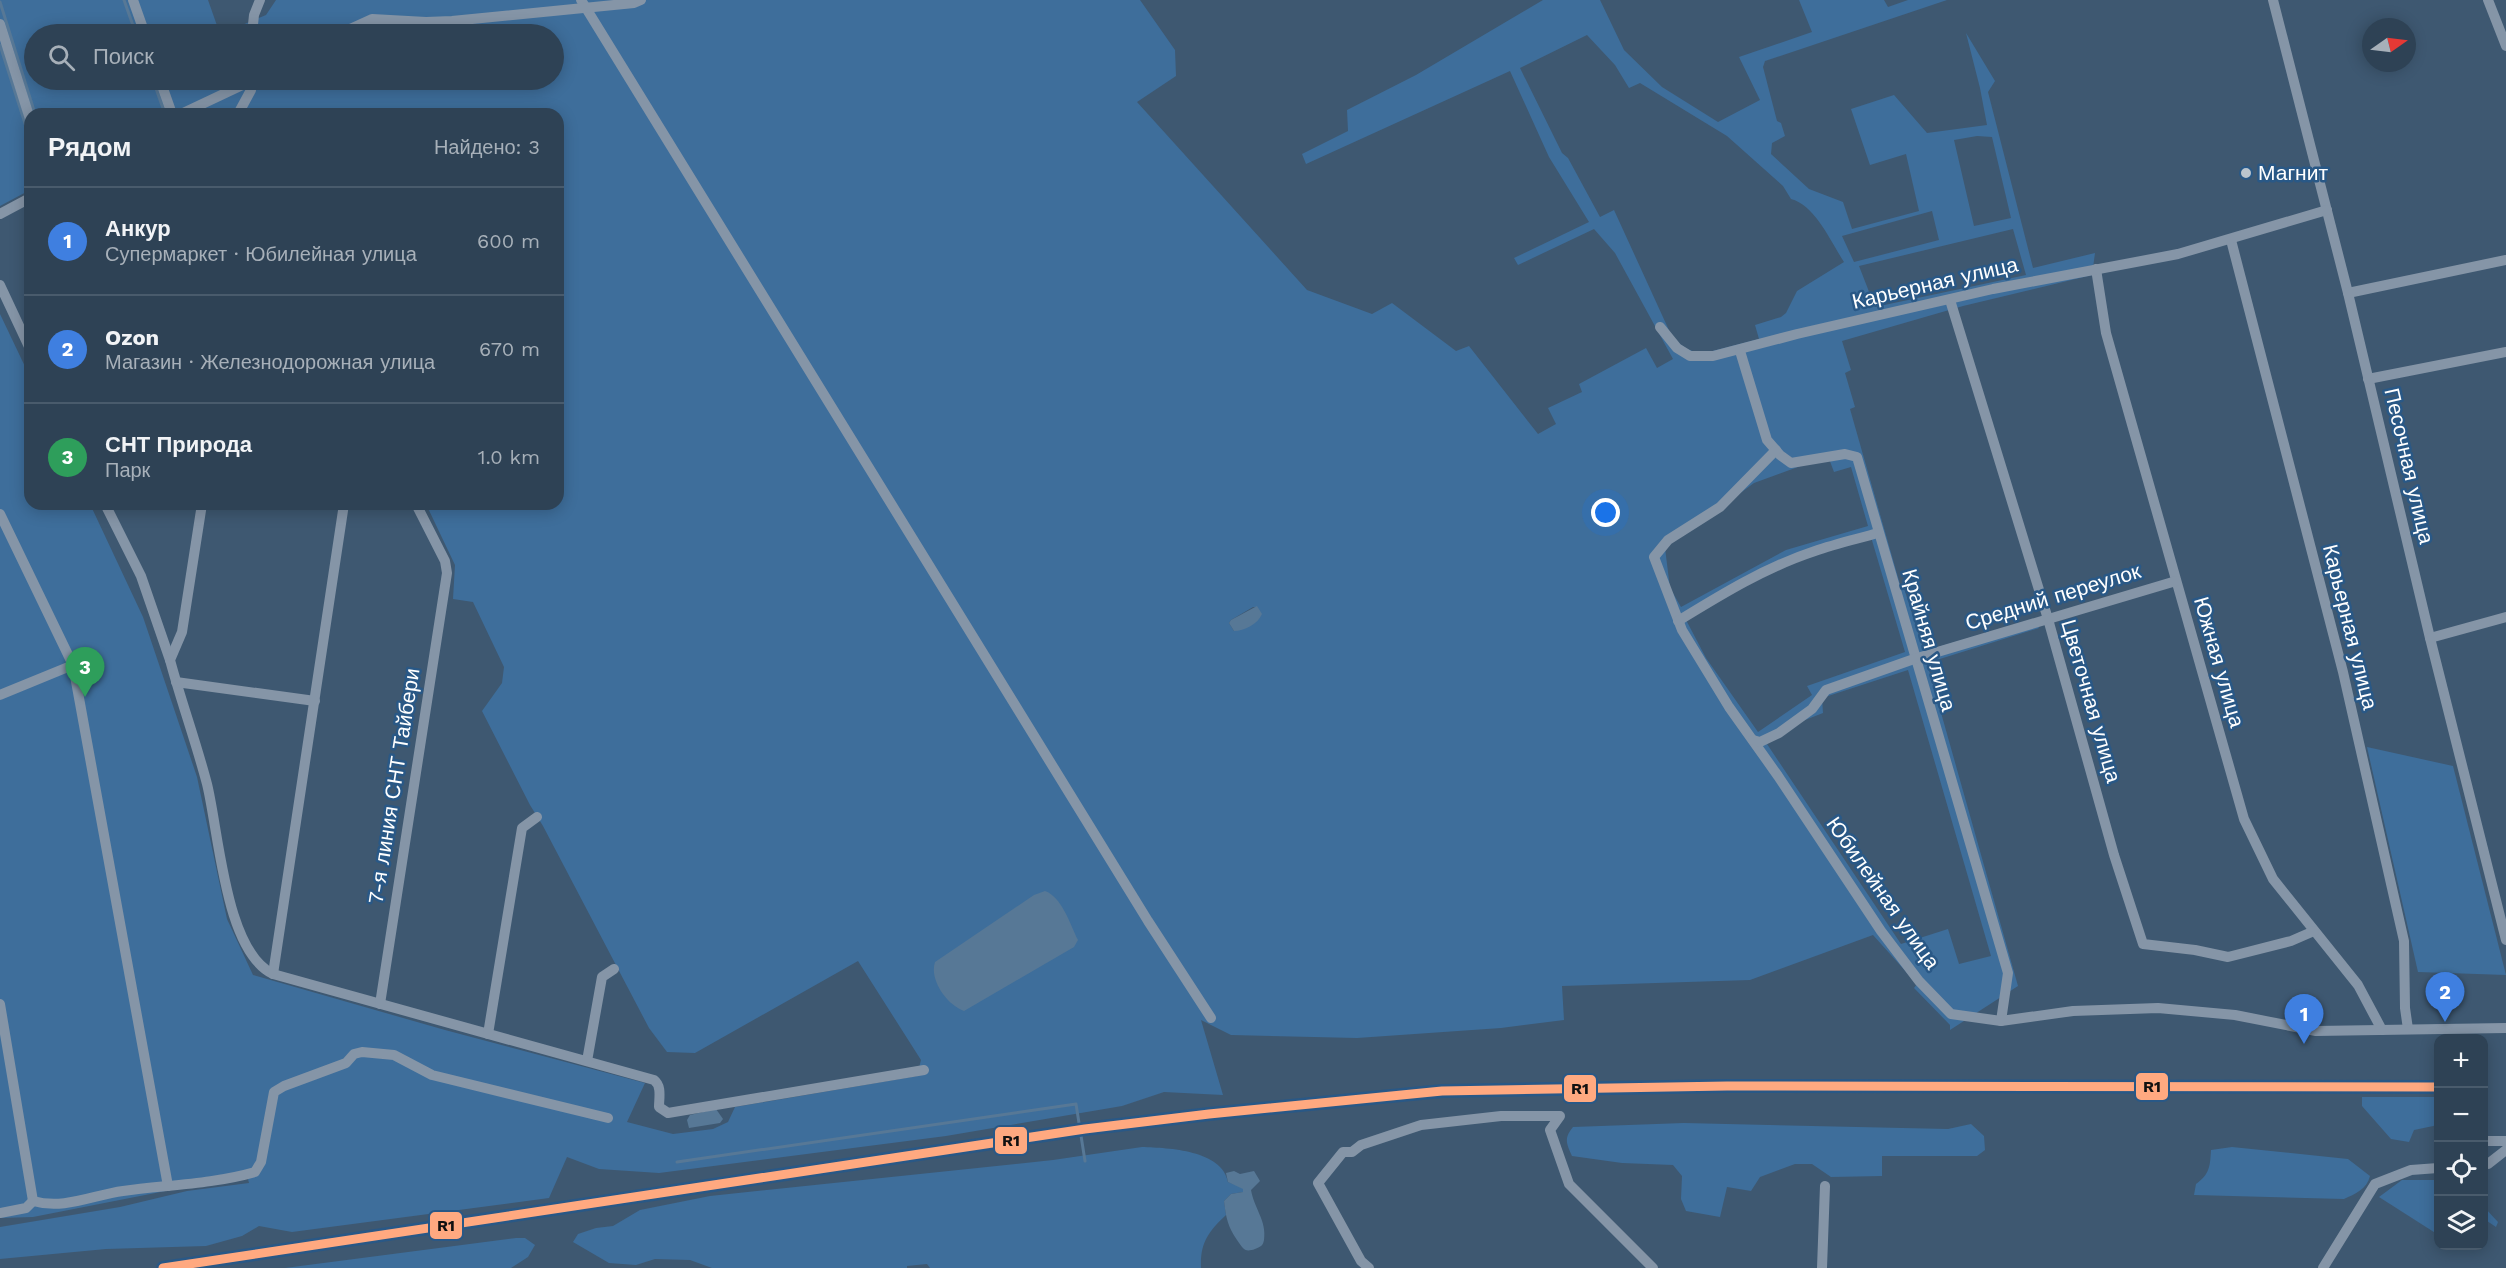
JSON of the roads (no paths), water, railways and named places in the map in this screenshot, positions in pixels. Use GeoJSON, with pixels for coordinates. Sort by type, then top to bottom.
{"type":"FeatureCollection","features":[{"type":"Feature","properties":{"kind":"street"},"geometry":{"type":"LineString","coordinates":[[133,0],[141,24]]}},
{"type":"Feature","properties":{"kind":"street"},"geometry":{"type":"LineString","coordinates":[[253,24],[260,0]]}},
{"type":"Feature","properties":{"kind":"street"},"geometry":{"type":"LineString","coordinates":[[361,24],[372,19],[452,21],[583,4],[634,3],[641,0]]}},
{"type":"Feature","properties":{"kind":"street","name":"Песочная улица"},"geometry":{"type":"LineString","coordinates":[[2273,0],[2348,293],[2430,638],[2506,940]]}},
{"type":"Feature","properties":{"kind":"street"},"geometry":{"type":"LineString","coordinates":[[2488,0],[2506,46]]}},
{"type":"Feature","properties":{"kind":"street"},"geometry":{"type":"LineString","coordinates":[[583,4],[1142,911],[1211,1018]]}},
{"type":"Feature","properties":{"kind":"street"},"geometry":{"type":"LineString","coordinates":[[0,24],[27,108]]}},
{"type":"Feature","properties":{"kind":"street"},"geometry":{"type":"LineString","coordinates":[[164,90],[170,108]]}},
{"type":"Feature","properties":{"kind":"street"},"geometry":{"type":"LineString","coordinates":[[194,108],[231,90]]}},
{"type":"Feature","properties":{"kind":"street"},"geometry":{"type":"LineString","coordinates":[[241,108],[250,90]]}},
{"type":"Feature","properties":{"kind":"street"},"geometry":{"type":"LineString","coordinates":[[0,214],[24,201]]}},
{"type":"Feature","properties":{"kind":"street","name":"Карьерная улица"},"geometry":{"type":"LineString","coordinates":[[1660,327],[1677,348],[1690,356],[1713,356],[1740,351],[1797,334],[1950,300],[2178,254],[2327,210]]}},
{"type":"Feature","properties":{"kind":"street","name":"Карьерная улица"},"geometry":{"type":"LineString","coordinates":[[2231,240],[2343,672],[2404,941],[2405,1008],[2408,1029]]}},
{"type":"Feature","properties":{"kind":"street"},"geometry":{"type":"LineString","coordinates":[[2348,293],[2506,260]]}},
{"type":"Feature","properties":{"kind":"street","name":"Южная улица"},"geometry":{"type":"LineString","coordinates":[[2096,269],[2106,333],[2244,819],[2273,879],[2358,985],[2382,1030]]}},
{"type":"Feature","properties":{"kind":"street"},"geometry":{"type":"LineString","coordinates":[[0,285],[24,336]]}},
{"type":"Feature","properties":{"kind":"street","name":"Цветочная улица"},"geometry":{"type":"LineString","coordinates":[[1950,300],[2048,618],[2114,855],[2143,944],[2228,957],[2291,941],[2314,931]]}},
{"type":"Feature","properties":{"kind":"street"},"geometry":{"type":"LineString","coordinates":[[1740,351],[1767,440],[1776,450]]}},
{"type":"Feature","properties":{"kind":"street"},"geometry":{"type":"LineString","coordinates":[[2368,379],[2506,352]]}},
{"type":"Feature","properties":{"kind":"street","name":"Юбилейная улица"},"geometry":{"type":"LineString","coordinates":[[1776,450],[1720,507],[1668,540],[1654,556],[1678,621],[1729,707],[1881,931],[1919,981],[1951,1014],[2001,1022],[2073,1011],[2158,1008],[2235,1015],[2316,1030],[2506,1028]]}},
{"type":"Feature","properties":{"kind":"street","name":"Крайняя улица"},"geometry":{"type":"LineString","coordinates":[[1776,450],[1791,463],[1845,454],[1857,457],[1914,659],[2008,973],[2001,1022]]}},
{"type":"Feature","properties":{"kind":"street"},"geometry":{"type":"LineString","coordinates":[[108,510],[141,576],[170,660],[207,787],[231,910],[243,940],[262,969],[273,974],[654,1080],[660,1090],[659,1107],[668,1113],[924,1070]]}},
{"type":"Feature","properties":{"kind":"street"},"geometry":{"type":"LineString","coordinates":[[170,660],[182,632],[201,510]]}},
{"type":"Feature","properties":{"kind":"street"},"geometry":{"type":"LineString","coordinates":[[273,974],[343,510]]}},
{"type":"Feature","properties":{"kind":"street","name":"7-я линия СНТ Тайбери"},"geometry":{"type":"LineString","coordinates":[[380,1004],[447,573],[440,550],[419,510]]}},
{"type":"Feature","properties":{"kind":"street"},"geometry":{"type":"LineString","coordinates":[[0,514],[73,665],[168,1186]]}},
{"type":"Feature","properties":{"kind":"street"},"geometry":{"type":"LineString","coordinates":[[1678,621],[1733,588],[1775,567],[1814,551],[1878,533]]}},
{"type":"Feature","properties":{"kind":"street","name":"Средний переулок"},"geometry":{"type":"LineString","coordinates":[[1753,740],[1760,742],[1779,733],[1812,709],[1826,690],[1914,659],[2176,581]]}},
{"type":"Feature","properties":{"kind":"street"},"geometry":{"type":"LineString","coordinates":[[2430,638],[2506,617]]}},
{"type":"Feature","properties":{"kind":"street"},"geometry":{"type":"LineString","coordinates":[[0,695],[73,665]]}},
{"type":"Feature","properties":{"kind":"street"},"geometry":{"type":"LineString","coordinates":[[176,682],[315,701]]}},
{"type":"Feature","properties":{"kind":"street"},"geometry":{"type":"LineString","coordinates":[[488,1034],[522,828],[537,817]]}},
{"type":"Feature","properties":{"kind":"street"},"geometry":{"type":"LineString","coordinates":[[587,1061],[602,977],[614,969]]}},
{"type":"Feature","properties":{"kind":"street"},"geometry":{"type":"LineString","coordinates":[[0,1004],[33,1202]]}},
{"type":"Feature","properties":{"kind":"street"},"geometry":{"type":"LineString","coordinates":[[33,1202],[46,1205],[65,1204],[121,1191],[229,1178],[255,1172],[261,1162],[274,1092],[284,1086],[346,1063],[354,1054],[362,1052],[394,1054],[432,1075],[608,1118]]}},
{"type":"Feature","properties":{"kind":"street"},"geometry":{"type":"LineString","coordinates":[[1369,1268],[1361,1261],[1318,1183],[1343,1152],[1352,1152],[1361,1145],[1421,1125],[1470,1118],[1560,1116],[1550,1130],[1569,1184],[1653,1268]]}},
{"type":"Feature","properties":{"kind":"street"},"geometry":{"type":"LineString","coordinates":[[2488,1141],[2506,1141]]}},
{"type":"Feature","properties":{"kind":"street"},"geometry":{"type":"LineString","coordinates":[[2488,1164],[2506,1150]]}},
{"type":"Feature","properties":{"kind":"street"},"geometry":{"type":"LineString","coordinates":[[2323,1268],[2375,1184],[2411,1170],[2434,1168]]}},
{"type":"Feature","properties":{"kind":"street"},"geometry":{"type":"LineString","coordinates":[[1822,1268],[1825,1186]]}},
{"type":"Feature","properties":{"kind":"street"},"geometry":{"type":"LineString","coordinates":[[0,1213],[26,1208],[33,1202]]}},
{"type":"Feature","properties":{"kind":"waterway"},"geometry":{"type":"LineString","coordinates":[[124,0],[132,24]]}},
{"type":"Feature","properties":{"kind":"waterway"},"geometry":{"type":"LineString","coordinates":[[0,2],[24,79]]}},
{"type":"Feature","properties":{"kind":"waterway"},"geometry":{"type":"LineString","coordinates":[[0,45],[24,120]]}},
{"type":"Feature","properties":{"kind":"waterway"},"geometry":{"type":"LineString","coordinates":[[28,90],[33,108]]}},
{"type":"Feature","properties":{"kind":"waterway"},"geometry":{"type":"LineString","coordinates":[[157,90],[163,108]]}},
{"type":"Feature","properties":{"kind":"waterway"},"geometry":{"type":"LineString","coordinates":[[677,1162],[1076,1104],[1085,1161]]}},
{"type":"Feature","properties":{"kind":"place","name":"Магнит"},"geometry":{"type":"Point","coordinates":[2246,173]}},
{"type":"Feature","properties":{"kind":"place","name":"СНТ Природа"},"geometry":{"type":"Point","coordinates":[85,697]}},
{"type":"Feature","properties":{"kind":"place","name":"Ozon"},"geometry":{"type":"Point","coordinates":[2445,1022]}},
{"type":"Feature","properties":{"kind":"place","name":"Анкур"},"geometry":{"type":"Point","coordinates":[2304,1044]}}]}
